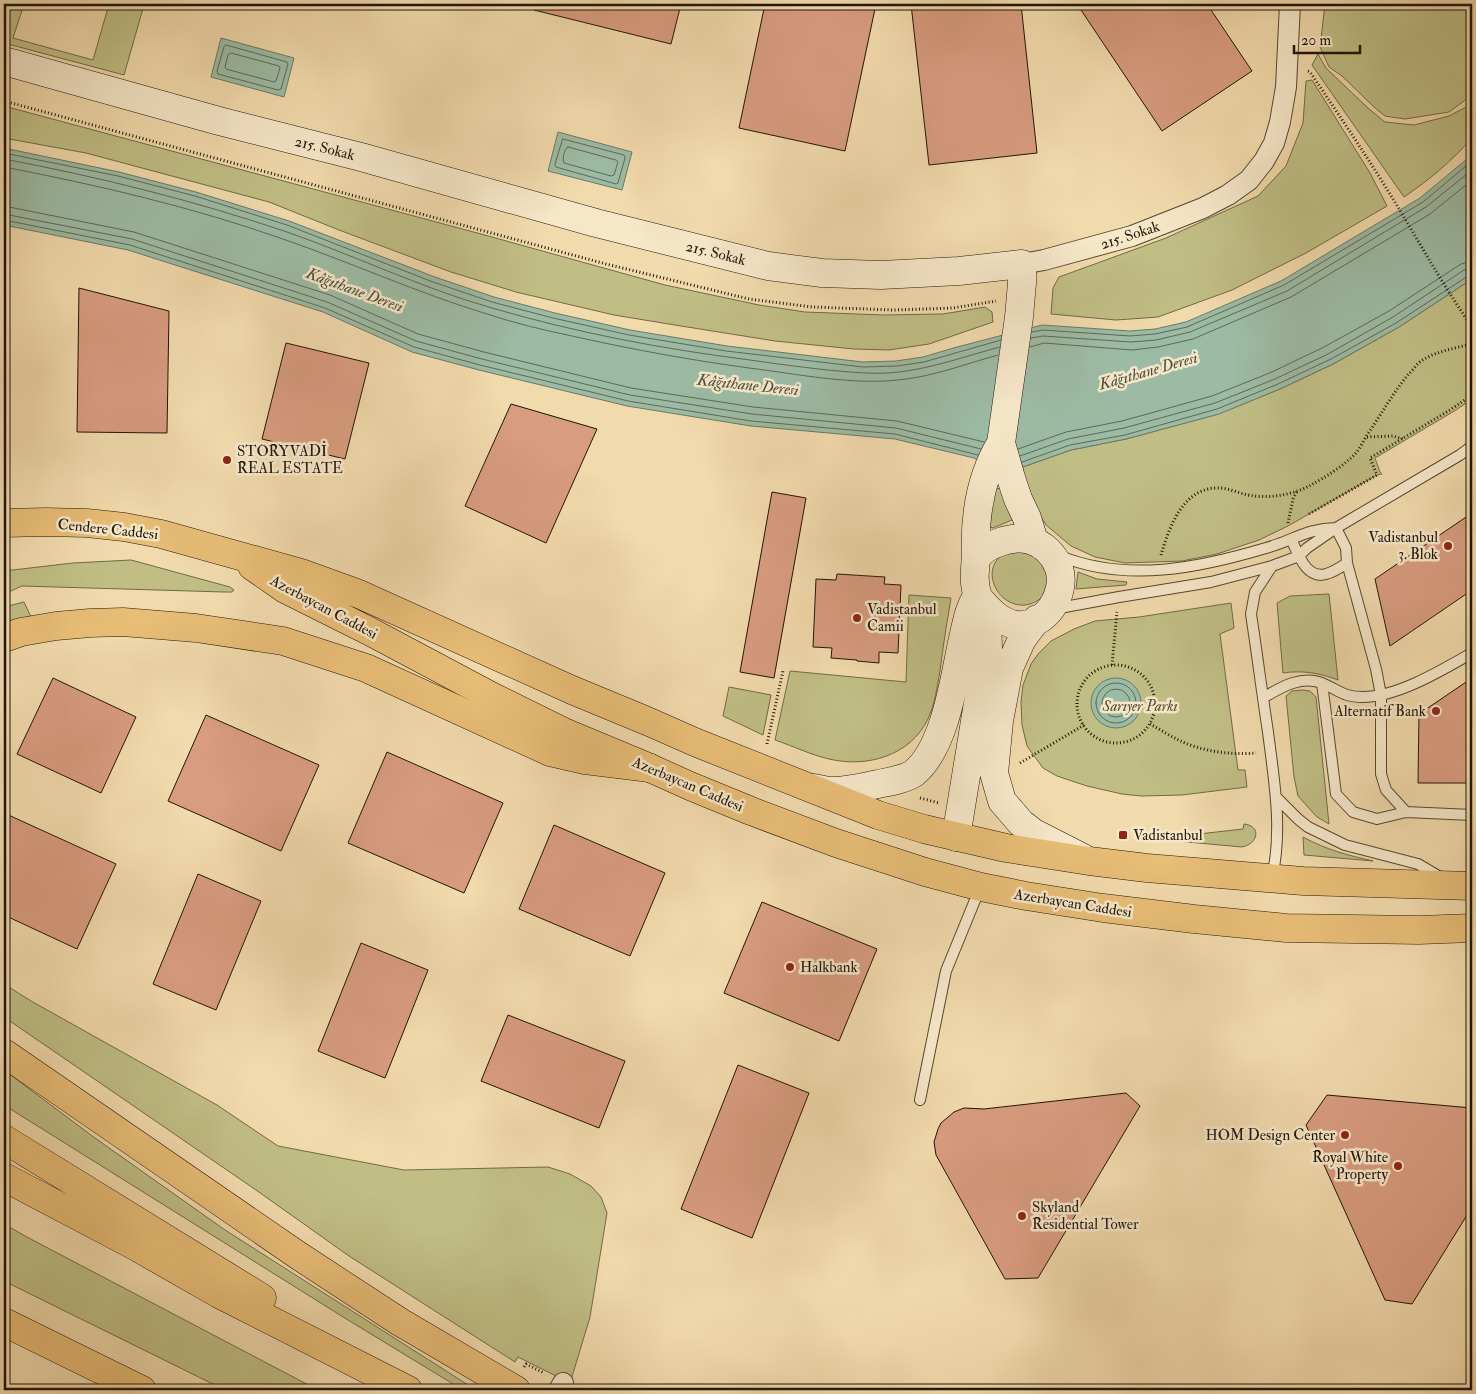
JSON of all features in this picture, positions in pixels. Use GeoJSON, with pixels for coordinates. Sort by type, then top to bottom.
{"type":"FeatureCollection","features":[{"type":"Feature","properties":{"kind":"main road","name":"Cendere Caddesi"},"geometry":{"type":"LineString","coordinates":[[4,523],[86,523],[124,527],[161,534],[239,556]]}},
{"type":"Feature","properties":{"kind":"main road","name":"Azerbaycan Caddesi"},"geometry":{"type":"LineString","coordinates":[[239,556],[285,589],[566,733],[751,811],[836,843],[925,872],[981,888],[1102,908],[1286,928],[1419,930],[1472,928]]}},
{"type":"Feature","properties":{"kind":"main road","name":"Azerbaycan Caddesi"},"geometry":{"type":"LineString","coordinates":[[239,556],[301,573],[359,594],[572,690],[878,815],[924,829],[1006,848],[1089,861],[1303,881],[1463,886]]}},
{"type":"Feature","properties":{"kind":"main road"},"geometry":{"type":"LineString","coordinates":[[4,638],[21,632],[56,626],[124,622],[196,628],[283,641],[366,668],[550,752],[585,760],[650,768]]}},
{"type":"Feature","properties":{"kind":"main road"},"geometry":{"type":"LineString","coordinates":[[956,836],[956,859],[963,874],[981,888]]}},
{"type":"Feature","properties":{"kind":"main road"},"geometry":{"type":"LineString","coordinates":[[4,1053],[299,1256],[400,1322],[516,1390]]}},
{"type":"Feature","properties":{"kind":"main road"},"geometry":{"type":"LineString","coordinates":[[4,1139],[240,1284],[397,1385]]}},
{"type":"Feature","properties":{"kind":"main road"},"geometry":{"type":"LineString","coordinates":[[4,1177],[135,1246],[219,1294],[397,1385]]}},
{"type":"Feature","properties":{"kind":"main road"},"geometry":{"type":"LineString","coordinates":[[4,1322],[142,1390]]}},
{"type":"Feature","properties":{"kind":"street","name":"215. Sokak"},"geometry":{"type":"LineString","coordinates":[[4,79],[217,138],[359,174],[593,240],[765,284],[820,290],[878,292],[1022,273],[1044,260],[1132,236],[1203,208],[1228,195],[1249,180],[1264,161],[1274,143],[1286,87],[1290,4]]}},
{"type":"Feature","properties":{"kind":"street","name":"215. Sokak"},"geometry":{"type":"LineString","coordinates":[[4,61],[220,121],[370,159],[596,223],[768,266],[822,273],[881,275],[959,271],[1022,273]]}},
{"type":"Feature","properties":{"kind":"street"},"geometry":{"type":"LineString","coordinates":[[956,836],[988,649],[984,614],[975,586],[976,560],[974,537],[978,509],[993,456],[1001,443],[1019,317],[1022,273]]}},
{"type":"Feature","properties":{"kind":"street"},"geometry":{"type":"LineString","coordinates":[[1001,443],[1011,478],[1026,518],[1042,547],[1059,567],[1061,581],[1059,595],[1022,639],[1009,668],[999,720],[994,773],[1002,801],[1021,824],[1034,833],[1089,861]]}},
{"type":"Feature","properties":{"kind":"street"},"geometry":{"type":"LineString","coordinates":[[976,560],[984,550],[1014,538],[1028,539],[1042,547]]}},
{"type":"Feature","properties":{"kind":"street"},"geometry":{"type":"LineString","coordinates":[[978,596],[990,612],[1016,625],[1030,623],[1044,615]]}},
{"type":"Feature","properties":{"kind":"street"},"geometry":{"type":"LineString","coordinates":[[812,788],[832,791],[860,788],[899,779],[913,774],[927,758],[941,732],[967,619],[972,604],[978,596]]}},
{"type":"Feature","properties":{"kind":"lane"},"geometry":{"type":"LineString","coordinates":[[1044,615],[1119,597],[1211,582],[1272,566],[1299,556],[1307,548],[1336,528],[1460,455],[1472,446]]}},
{"type":"Feature","properties":{"kind":"lane"},"geometry":{"type":"LineString","coordinates":[[1042,547],[1079,564],[1139,572],[1210,562],[1268,548],[1310,531],[1336,528]]}},
{"type":"Feature","properties":{"kind":"lane"},"geometry":{"type":"LineString","coordinates":[[1336,528],[1346,548],[1347,563],[1376,669],[1381,695],[1382,774],[1386,790],[1406,812]]}},
{"type":"Feature","properties":{"kind":"lane"},"geometry":{"type":"LineString","coordinates":[[1291,539],[1303,564],[1311,572],[1319,576],[1328,574],[1347,563]]}},
{"type":"Feature","properties":{"kind":"lane"},"geometry":{"type":"LineString","coordinates":[[1272,566],[1255,592],[1252,614],[1276,797],[1277,846],[1272,878]]}},
{"type":"Feature","properties":{"kind":"lane"},"geometry":{"type":"LineString","coordinates":[[1263,698],[1281,687],[1298,681],[1322,683],[1342,695],[1362,697],[1381,695],[1441,671],[1472,653]]}},
{"type":"Feature","properties":{"kind":"lane"},"geometry":{"type":"LineString","coordinates":[[1322,683],[1336,794],[1353,812],[1377,819],[1406,812],[1472,815]]}},
{"type":"Feature","properties":{"kind":"lane"},"geometry":{"type":"LineString","coordinates":[[1276,797],[1308,827],[1345,845],[1418,864],[1463,886]]}},
{"type":"Feature","properties":{"kind":"lane"},"geometry":{"type":"LineString","coordinates":[[920,1100],[946,971],[981,888]]}},
{"type":"Feature","properties":{"kind":"path"},"geometry":{"type":"LineString","coordinates":[[1287,63],[1310,72],[1391,194],[1456,304],[1472,327]]}},
{"type":"Feature","properties":{"kind":"path"},"geometry":{"type":"LineString","coordinates":[[4,101],[606,264],[749,299],[812,307],[894,310],[953,308],[995,301]]}},
{"type":"Feature","properties":{"kind":"path"},"geometry":{"type":"LineString","coordinates":[[1472,335],[1467,346],[1472,359]]}},
{"type":"Feature","properties":{"kind":"path"},"geometry":{"type":"LineString","coordinates":[[1160,562],[1170,526],[1190,498],[1203,491],[1216,488],[1266,497],[1280,496],[1310,486],[1332,472],[1354,454],[1398,387],[1419,362],[1439,352],[1467,346]]}},
{"type":"Feature","properties":{"kind":"path"},"geometry":{"type":"LineString","coordinates":[[1304,517],[1377,475],[1370,458],[1472,395]]}},
{"type":"Feature","properties":{"kind":"path"},"geometry":{"type":"LineString","coordinates":[[1366,437],[1393,436],[1402,439]]}},
{"type":"Feature","properties":{"kind":"path"},"geometry":{"type":"LineString","coordinates":[[1296,521],[1288,526],[1293,499],[1297,491]]}},
{"type":"Feature","properties":{"kind":"path"},"geometry":{"type":"LineString","coordinates":[[1112,665],[1119,597]]}},
{"type":"Feature","properties":{"kind":"path"},"geometry":{"type":"LineString","coordinates":[[1112,665],[1124,666],[1136,671],[1145,678],[1152,688],[1155,700],[1150,724],[1143,733],[1123,743],[1100,740],[1084,725],[1079,714],[1079,692],[1084,682],[1101,668],[1112,665]]}},
{"type":"Feature","properties":{"kind":"path"},"geometry":{"type":"LineString","coordinates":[[762,769],[783,671]]}},
{"type":"Feature","properties":{"kind":"path"},"geometry":{"type":"LineString","coordinates":[[1150,724],[1184,743],[1203,749],[1242,754],[1270,751]]}},
{"type":"Feature","properties":{"kind":"path"},"geometry":{"type":"LineString","coordinates":[[1020,763],[1084,725]]}},
{"type":"Feature","properties":{"kind":"green space"},"geometry":{"type":"Polygon","coordinates":[[[4,4],[24,4],[13,38],[93,60],[109,4],[144,5],[124,75],[4,43],[4,4]]]}},
{"type":"Feature","properties":{"kind":"green space"},"geometry":{"type":"Polygon","coordinates":[[[1325,4],[1472,4],[1472,95],[1449,112],[1405,119],[1385,116],[1342,76],[1329,67],[1320,47],[1325,4]]]}},
{"type":"Feature","properties":{"kind":"green space"},"geometry":{"type":"Polygon","coordinates":[[[1318,54],[1326,68],[1385,122],[1414,125],[1449,116],[1472,104],[1472,138],[1440,170],[1404,197],[1312,65],[1318,54]]]}},
{"type":"Feature","properties":{"kind":"green space"},"geometry":{"type":"Polygon","coordinates":[[[1312,80],[1370,173],[1387,206],[1306,253],[1232,290],[1158,317],[1116,320],[1051,314],[1053,288],[1059,277],[1166,238],[1258,196],[1286,166],[1303,123],[1306,81],[1312,80]]]}},
{"type":"Feature","properties":{"kind":"green space"},"geometry":{"type":"Polygon","coordinates":[[[4,106],[665,285],[759,305],[805,312],[884,315],[943,314],[985,307],[992,312],[993,322],[929,344],[889,350],[854,349],[775,341],[614,315],[516,292],[451,272],[269,202],[86,153],[4,138],[4,106]]]}},
{"type":"Feature","properties":{"kind":"green space"},"geometry":{"type":"Polygon","coordinates":[[[1472,279],[1472,399],[1375,458],[1382,474],[1259,540],[1217,554],[1182,561],[1125,563],[1095,557],[1071,546],[1046,525],[1026,493],[1020,468],[1071,450],[1126,439],[1218,414],[1280,389],[1333,364],[1399,327],[1472,279]]]}},
{"type":"Feature","properties":{"kind":"green space"},"geometry":{"type":"Polygon","coordinates":[[[1000,488],[1015,517],[993,528],[990,527],[993,493],[996,489],[1000,488]]]}},
{"type":"Feature","properties":{"kind":"green space"},"geometry":{"type":"Polygon","coordinates":[[[1019,547],[1050,567],[1044,595],[1033,603],[1022,605],[1012,603],[997,591],[993,582],[992,572],[995,563],[1002,555],[1019,547]]]}},
{"type":"Feature","properties":{"kind":"green space"},"geometry":{"type":"Polygon","coordinates":[[[131,560],[230,587],[234,590],[232,592],[224,592],[22,586],[4,594],[4,571],[73,563],[131,560]]]}},
{"type":"Feature","properties":{"kind":"green space"},"geometry":{"type":"Polygon","coordinates":[[[1078,572],[1097,579],[1127,582],[1126,585],[1076,589],[1078,572]]]}},
{"type":"Feature","properties":{"kind":"green space"},"geometry":{"type":"Polygon","coordinates":[[[1329,594],[1338,680],[1311,673],[1283,673],[1277,603],[1290,596],[1329,594]]]}},
{"type":"Feature","properties":{"kind":"green space"},"geometry":{"type":"Polygon","coordinates":[[[909,595],[951,598],[936,695],[928,719],[920,732],[899,750],[886,756],[858,762],[829,759],[775,740],[790,671],[906,682],[909,595]]]}},
{"type":"Feature","properties":{"kind":"green space"},"geometry":{"type":"Polygon","coordinates":[[[24,602],[31,617],[4,625],[4,607],[24,602]]]}},
{"type":"Feature","properties":{"kind":"green space","name":"Sarıyer Parkı"},"geometry":{"type":"Polygon","coordinates":[[[1231,603],[1234,628],[1220,634],[1238,770],[1245,770],[1247,787],[1182,795],[1141,796],[1087,786],[1057,776],[1043,768],[1027,746],[1022,725],[1021,702],[1023,685],[1031,664],[1051,641],[1095,621],[1139,617],[1231,603]]]}},
{"type":"Feature","properties":{"kind":"green space"},"geometry":{"type":"Polygon","coordinates":[[[729,687],[771,695],[763,735],[723,716],[729,687]]]}},
{"type":"Feature","properties":{"kind":"green space"},"geometry":{"type":"Polygon","coordinates":[[[1292,691],[1310,691],[1316,697],[1329,824],[1317,817],[1298,796],[1294,777],[1286,696],[1292,691]]]}},
{"type":"Feature","properties":{"kind":"green space"},"geometry":{"type":"Polygon","coordinates":[[[1244,824],[1254,828],[1256,835],[1252,842],[1242,847],[1154,839],[1243,829],[1244,824]]]}},
{"type":"Feature","properties":{"kind":"green space"},"geometry":{"type":"Polygon","coordinates":[[[1303,837],[1337,852],[1373,861],[1304,855],[1303,837]]]}},
{"type":"Feature","properties":{"kind":"green space"},"geometry":{"type":"Polygon","coordinates":[[[4,984],[217,1105],[278,1146],[404,1170],[548,1167],[570,1174],[591,1186],[601,1197],[607,1213],[590,1317],[568,1390],[566,1381],[518,1357],[515,1362],[349,1256],[4,1017],[4,984]]]}},
{"type":"Feature","properties":{"kind":"green space"},"geometry":{"type":"Polygon","coordinates":[[[4,1070],[95,1138],[225,1230],[476,1390],[463,1390],[4,1105],[4,1070]]]}},
{"type":"Feature","properties":{"kind":"green space"},"geometry":{"type":"Polygon","coordinates":[[[4,1224],[318,1390],[225,1390],[4,1281],[4,1224]]]}},
{"type":"Feature","properties":{"kind":"water"},"geometry":{"type":"Polygon","coordinates":[[[221,38],[294,58],[284,97],[211,77],[221,38]]]}},
{"type":"Feature","properties":{"kind":"water"},"geometry":{"type":"Polygon","coordinates":[[[558,132],[632,152],[622,190],[548,171],[558,132]]]}},
{"type":"Feature","properties":{"kind":"water","name":"Kâğıthane Deresi"},"geometry":{"type":"Polygon","coordinates":[[[4,148],[119,172],[196,192],[289,221],[435,277],[494,297],[555,313],[630,330],[727,346],[863,362],[896,361],[923,357],[1042,325],[1130,331],[1155,329],[1186,322],[1281,281],[1420,198],[1472,154],[1472,279],[1399,327],[1333,364],[1280,389],[1219,414],[1126,439],[1071,450],[1020,468],[993,472],[974,458],[895,439],[751,426],[627,406],[479,370],[412,352],[323,312],[128,250],[4,225],[4,148]]]}},
{"type":"Feature","properties":{"kind":"water"},"geometry":{"type":"Polygon","coordinates":[[[1116,678],[1126,680],[1134,685],[1139,693],[1141,703],[1139,713],[1134,721],[1126,726],[1116,728],[1106,726],[1098,721],[1093,713],[1091,703],[1093,693],[1098,685],[1106,680],[1116,678]]]}},
{"type":"Feature","properties":{"kind":"building"},"geometry":{"type":"Polygon","coordinates":[[[534,4],[681,4],[671,44],[534,10],[534,4]]]}},
{"type":"Feature","properties":{"kind":"building"},"geometry":{"type":"Polygon","coordinates":[[[765,4],[876,4],[845,151],[739,128],[765,4]]]}},
{"type":"Feature","properties":{"kind":"building"},"geometry":{"type":"Polygon","coordinates":[[[911,4],[1021,4],[1037,153],[929,165],[911,4]]]}},
{"type":"Feature","properties":{"kind":"building"},"geometry":{"type":"Polygon","coordinates":[[[1077,4],[1207,4],[1252,71],[1162,131],[1077,4]]]}},
{"type":"Feature","properties":{"kind":"building"},"geometry":{"type":"Polygon","coordinates":[[[79,288],[169,311],[167,433],[77,432],[79,288]]]}},
{"type":"Feature","properties":{"kind":"building"},"geometry":{"type":"Polygon","coordinates":[[[286,343],[369,363],[345,459],[262,439],[286,343]]]}},
{"type":"Feature","properties":{"kind":"building"},"geometry":{"type":"Polygon","coordinates":[[[511,404],[597,429],[546,543],[465,506],[511,404]]]}},
{"type":"Feature","properties":{"kind":"building"},"geometry":{"type":"Polygon","coordinates":[[[772,492],[806,498],[774,678],[740,672],[772,492]]]}},
{"type":"Feature","properties":{"kind":"building","name":"Vadistanbul 3. Blok"},"geometry":{"type":"Polygon","coordinates":[[[1472,513],[1472,590],[1390,646],[1375,579],[1472,513]]]}},
{"type":"Feature","properties":{"kind":"building","name":"Vadistanbul Camii"},"geometry":{"type":"Polygon","coordinates":[[[837,574],[885,577],[884,584],[901,585],[898,653],[879,652],[879,663],[831,658],[832,648],[813,647],[816,579],[836,580],[837,574]]]}},
{"type":"Feature","properties":{"kind":"building"},"geometry":{"type":"Polygon","coordinates":[[[53,678],[136,717],[101,793],[17,754],[53,678]]]}},
{"type":"Feature","properties":{"kind":"building"},"geometry":{"type":"Polygon","coordinates":[[[1472,678],[1472,783],[1418,783],[1419,714],[1472,678]]]}},
{"type":"Feature","properties":{"kind":"building"},"geometry":{"type":"Polygon","coordinates":[[[206,715],[319,765],[281,851],[168,801],[206,715]]]}},
{"type":"Feature","properties":{"kind":"building"},"geometry":{"type":"Polygon","coordinates":[[[387,752],[503,803],[464,893],[348,843],[387,752]]]}},
{"type":"Feature","properties":{"kind":"building"},"geometry":{"type":"Polygon","coordinates":[[[4,813],[116,864],[77,949],[4,915],[4,813]]]}},
{"type":"Feature","properties":{"kind":"building"},"geometry":{"type":"Polygon","coordinates":[[[554,825],[665,873],[630,956],[519,909],[554,825]]]}},
{"type":"Feature","properties":{"kind":"building"},"geometry":{"type":"Polygon","coordinates":[[[198,874],[261,901],[216,1010],[153,984],[198,874]]]}},
{"type":"Feature","properties":{"kind":"building"},"geometry":{"type":"Polygon","coordinates":[[[762,902],[877,949],[839,1041],[724,993],[762,902]]]}},
{"type":"Feature","properties":{"kind":"building"},"geometry":{"type":"Polygon","coordinates":[[[361,943],[428,970],[385,1078],[318,1051],[361,943]]]}},
{"type":"Feature","properties":{"kind":"building"},"geometry":{"type":"Polygon","coordinates":[[[508,1015],[625,1061],[599,1128],[481,1081],[508,1015]]]}},
{"type":"Feature","properties":{"kind":"building"},"geometry":{"type":"Polygon","coordinates":[[[738,1065],[809,1093],[752,1238],[681,1209],[738,1065]]]}},
{"type":"Feature","properties":{"kind":"building","name":"Skyland Residential Tower"},"geometry":{"type":"Polygon","coordinates":[[[1126,1093],[1140,1106],[1038,1278],[1005,1279],[936,1155],[934,1142],[941,1123],[954,1112],[964,1108],[984,1109],[1126,1093]]]}},
{"type":"Feature","properties":{"kind":"building","name":"Royal White Property"},"geometry":{"type":"Polygon","coordinates":[[[1327,1095],[1472,1108],[1472,1207],[1412,1304],[1385,1300],[1306,1125],[1327,1095]]]}},
{"type":"Feature","properties":{"kind":"place","name":"STORYVADİ REAL ESTATE"},"geometry":{"type":"Point","coordinates":[227,460]}},
{"type":"Feature","properties":{"kind":"place","name":"Vadistanbul 3. Blok"},"geometry":{"type":"Point","coordinates":[1448,546]}},
{"type":"Feature","properties":{"kind":"place","name":"Vadistanbul Camii"},"geometry":{"type":"Point","coordinates":[857,618]}},
{"type":"Feature","properties":{"kind":"place","name":"Alternatif Bank"},"geometry":{"type":"Point","coordinates":[1436,711]}},
{"type":"Feature","properties":{"kind":"place","name":"Vadistanbul"},"geometry":{"type":"Point","coordinates":[1123,835]}},
{"type":"Feature","properties":{"kind":"place","name":"Halkbank"},"geometry":{"type":"Point","coordinates":[790,967]}},
{"type":"Feature","properties":{"kind":"place","name":"HOM Design Center"},"geometry":{"type":"Point","coordinates":[1345,1135]}},
{"type":"Feature","properties":{"kind":"place","name":"Royal White Property"},"geometry":{"type":"Point","coordinates":[1398,1166]}},
{"type":"Feature","properties":{"kind":"place","name":"Skyland Residential Tower"},"geometry":{"type":"Point","coordinates":[1022,1216]}}]}
